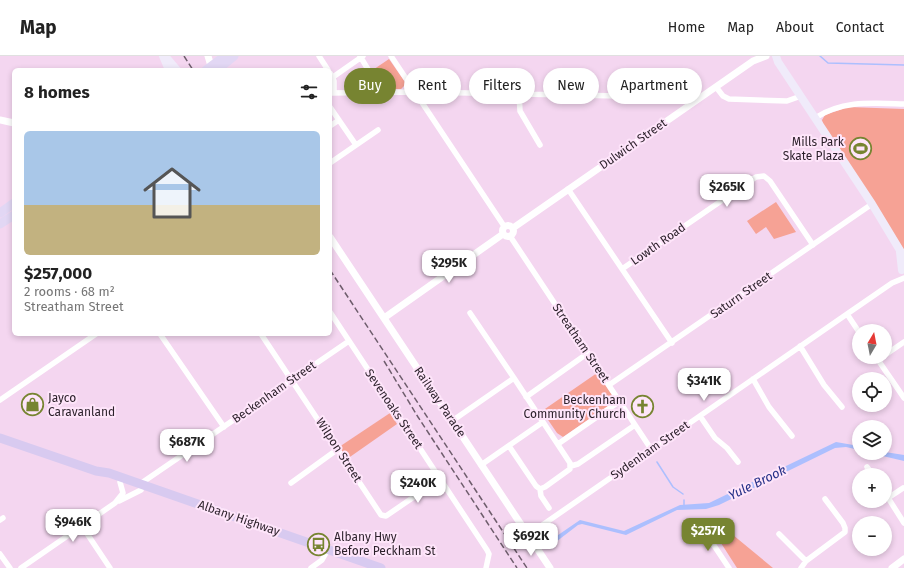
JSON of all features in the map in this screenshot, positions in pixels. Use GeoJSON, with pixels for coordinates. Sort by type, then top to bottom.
{"type":"FeatureCollection","features":[{"type":"Feature","properties":{"kind":"highway","name":"Albany Highway"},"geometry":{"type":"LineString","coordinates":[[0,438],[96,471],[109,473],[141,487],[366,568]]}},
{"type":"Feature","properties":{"kind":"highway","name":"Albany Highway"},"geometry":{"type":"LineString","coordinates":[[96,471],[107,478],[141,487],[382,568]]}},
{"type":"Feature","properties":{"kind":"main road"},"geometry":{"type":"LineString","coordinates":[[164,56],[168,68]]}},
{"type":"Feature","properties":{"kind":"main road"},"geometry":{"type":"LineString","coordinates":[[164,56],[175,68]]}},
{"type":"Feature","properties":{"kind":"main road"},"geometry":{"type":"LineString","coordinates":[[218,64],[234,56]]}},
{"type":"Feature","properties":{"kind":"main road"},"geometry":{"type":"LineString","coordinates":[[769,56],[777,59],[872,204],[902,254],[903,273]]}},
{"type":"Feature","properties":{"kind":"main road"},"geometry":{"type":"LineString","coordinates":[[0,212],[12,204]]}},
{"type":"Feature","properties":{"kind":"main road"},"geometry":{"type":"LineString","coordinates":[[0,224],[12,216]]}},
{"type":"Feature","properties":{"kind":"street"},"geometry":{"type":"LineString","coordinates":[[208,56],[218,64]]}},
{"type":"Feature","properties":{"kind":"street"},"geometry":{"type":"LineString","coordinates":[[319,56],[327,68]]}},
{"type":"Feature","properties":{"kind":"street"},"geometry":{"type":"LineString","coordinates":[[391,56],[404,76]]}},
{"type":"Feature","properties":{"kind":"street","name":"Dulwich Street"},"geometry":{"type":"LineString","coordinates":[[513,228],[755,59],[766,56]]}},
{"type":"Feature","properties":{"kind":"street"},"geometry":{"type":"LineString","coordinates":[[332,74],[361,57],[367,68]]}},
{"type":"Feature","properties":{"kind":"street"},"geometry":{"type":"LineString","coordinates":[[716,87],[723,96],[729,99],[787,101],[800,96]]}},
{"type":"Feature","properties":{"kind":"street"},"geometry":{"type":"LineString","coordinates":[[332,93],[404,92]]}},
{"type":"Feature","properties":{"kind":"street"},"geometry":{"type":"LineString","coordinates":[[535,93],[607,95]]}},
{"type":"Feature","properties":{"kind":"street"},"geometry":{"type":"LineString","coordinates":[[423,104],[504,226],[502,229],[507,235]]}},
{"type":"Feature","properties":{"kind":"street"},"geometry":{"type":"LineString","coordinates":[[520,104],[522,116],[540,145]]}},
{"type":"Feature","properties":{"kind":"street"},"geometry":{"type":"LineString","coordinates":[[815,118],[830,109],[847,104],[904,104]]}},
{"type":"Feature","properties":{"kind":"street"},"geometry":{"type":"LineString","coordinates":[[332,110],[356,145]]}},
{"type":"Feature","properties":{"kind":"street"},"geometry":{"type":"LineString","coordinates":[[0,120],[12,123]]}},
{"type":"Feature","properties":{"kind":"street"},"geometry":{"type":"LineString","coordinates":[[332,125],[340,120]]}},
{"type":"Feature","properties":{"kind":"street"},"geometry":{"type":"LineString","coordinates":[[332,162],[378,130]]}},
{"type":"Feature","properties":{"kind":"street","name":"Lowth Road"},"geometry":{"type":"LineString","coordinates":[[622,269],[756,177],[764,176],[770,181],[813,245]]}},
{"type":"Feature","properties":{"kind":"street"},"geometry":{"type":"LineString","coordinates":[[568,189],[672,343]]}},
{"type":"Feature","properties":{"kind":"street","name":"Saturn Street"},"geometry":{"type":"LineString","coordinates":[[609,385],[872,204]]}},
{"type":"Feature","properties":{"kind":"street"},"geometry":{"type":"LineString","coordinates":[[384,318],[513,232],[513,228],[510,225],[504,226]]}},
{"type":"Feature","properties":{"kind":"street","name":"Streatham Street"},"geometry":{"type":"LineString","coordinates":[[507,235],[588,353],[651,450]]}},
{"type":"Feature","properties":{"kind":"street","name":"Railway Parade"},"geometry":{"type":"LineString","coordinates":[[332,240],[550,568]]}},
{"type":"Feature","properties":{"kind":"street","name":"Sydenham Street"},"geometry":{"type":"LineString","coordinates":[[528,535],[892,283],[903,273]]}},
{"type":"Feature","properties":{"kind":"street"},"geometry":{"type":"LineString","coordinates":[[470,314],[558,444],[571,466]]}},
{"type":"Feature","properties":{"kind":"street"},"geometry":{"type":"LineString","coordinates":[[847,314],[854,324]]}},
{"type":"Feature","properties":{"kind":"street","name":"Sevenoaks Street"},"geometry":{"type":"LineString","coordinates":[[332,315],[487,550],[489,554],[486,568]]}},
{"type":"Feature","properties":{"kind":"street"},"geometry":{"type":"LineString","coordinates":[[0,400],[93,336]]}},
{"type":"Feature","properties":{"kind":"street"},"geometry":{"type":"LineString","coordinates":[[161,336],[224,427]]}},
{"type":"Feature","properties":{"kind":"street","name":"Wilpon Street"},"geometry":{"type":"LineString","coordinates":[[262,336],[381,515],[386,516],[440,479]]}},
{"type":"Feature","properties":{"kind":"street","name":"Beckenham Street"},"geometry":{"type":"LineString","coordinates":[[21,568],[115,503],[141,487],[224,427],[349,341]]}},
{"type":"Feature","properties":{"kind":"street"},"geometry":{"type":"LineString","coordinates":[[892,350],[904,342]]}},
{"type":"Feature","properties":{"kind":"street"},"geometry":{"type":"LineString","coordinates":[[800,346],[824,385],[842,407]]}},
{"type":"Feature","properties":{"kind":"street"},"geometry":{"type":"LineString","coordinates":[[526,396],[588,353]]}},
{"type":"Feature","properties":{"kind":"street"},"geometry":{"type":"LineString","coordinates":[[882,364],[904,398]]}},
{"type":"Feature","properties":{"kind":"street"},"geometry":{"type":"LineString","coordinates":[[452,421],[514,378]]}},
{"type":"Feature","properties":{"kind":"street"},"geometry":{"type":"LineString","coordinates":[[753,379],[769,406],[792,436]]}},
{"type":"Feature","properties":{"kind":"street"},"geometry":{"type":"LineString","coordinates":[[558,444],[620,401]]}},
{"type":"Feature","properties":{"kind":"street"},"geometry":{"type":"LineString","coordinates":[[700,416],[715,438],[727,448],[738,462]]}},
{"type":"Feature","properties":{"kind":"street"},"geometry":{"type":"LineString","coordinates":[[481,465],[543,422]]}},
{"type":"Feature","properties":{"kind":"street"},"geometry":{"type":"LineString","coordinates":[[540,489],[568,472],[571,466],[578,464],[635,425]]}},
{"type":"Feature","properties":{"kind":"street"},"geometry":{"type":"LineString","coordinates":[[509,446],[536,486],[540,489],[541,496],[549,508]]}},
{"type":"Feature","properties":{"kind":"street"},"geometry":{"type":"LineString","coordinates":[[291,482],[338,449]]}},
{"type":"Feature","properties":{"kind":"street"},"geometry":{"type":"LineString","coordinates":[[115,503],[122,493],[120,482]]}},
{"type":"Feature","properties":{"kind":"street"},"geometry":{"type":"LineString","coordinates":[[892,494],[903,488]]}},
{"type":"Feature","properties":{"kind":"street"},"geometry":{"type":"LineString","coordinates":[[801,568],[806,561],[845,532],[843,524],[825,499]]}},
{"type":"Feature","properties":{"kind":"street"},"geometry":{"type":"LineString","coordinates":[[892,504],[904,523]]}},
{"type":"Feature","properties":{"kind":"street"},"geometry":{"type":"LineString","coordinates":[[82,526],[110,568]]}},
{"type":"Feature","properties":{"kind":"street"},"geometry":{"type":"LineString","coordinates":[[701,526],[729,568]]}},
{"type":"Feature","properties":{"kind":"street"},"geometry":{"type":"LineString","coordinates":[[779,534],[806,561]]}},
{"type":"Feature","properties":{"kind":"street"},"geometry":{"type":"LineString","coordinates":[[311,568],[322,560],[326,553]]}},
{"type":"Feature","properties":{"kind":"street"},"geometry":{"type":"LineString","coordinates":[[0,554],[10,568]]}},
{"type":"Feature","properties":{"kind":"street"},"geometry":{"type":"LineString","coordinates":[[892,568],[904,559]]}},
{"type":"Feature","properties":{"kind":"shaded area"},"geometry":{"type":"Polygon","coordinates":[[[389,59],[395,68],[376,68],[389,59]]]}},
{"type":"Feature","properties":{"kind":"shaded area"},"geometry":{"type":"Polygon","coordinates":[[[396,69],[404,81],[404,86],[401,89],[396,89],[396,69]]]}},
{"type":"Feature","properties":{"kind":"shaded area"},"geometry":{"type":"Polygon","coordinates":[[[848,107],[904,109],[904,250],[823,124],[822,120],[825,115],[848,107]]]}},
{"type":"Feature","properties":{"kind":"shaded area"},"geometry":{"type":"Polygon","coordinates":[[[776,202],[796,232],[774,239],[766,227],[756,234],[747,221],[776,202]]]}},
{"type":"Feature","properties":{"kind":"shaded area"},"geometry":{"type":"Polygon","coordinates":[[[597,373],[612,395],[611,404],[563,437],[557,433],[542,411],[597,373]]]}},
{"type":"Feature","properties":{"kind":"shaded area"},"geometry":{"type":"Polygon","coordinates":[[[390,413],[397,424],[347,459],[339,447],[390,413]]]}},
{"type":"Feature","properties":{"kind":"shaded area"},"geometry":{"type":"Polygon","coordinates":[[[733,535],[773,568],[737,568],[721,543],[733,535]]]}},
{"type":"Feature","properties":{"kind":"water"},"geometry":{"type":"Polygon","coordinates":[[[836,442],[852,445],[852,448],[846,447],[835,448],[719,505],[706,509],[677,510],[626,535],[582,524],[578,525],[548,548],[545,544],[580,520],[624,531],[680,505],[709,503],[836,442]]]}},
{"type":"Feature","properties":{"kind":"water"},"geometry":{"type":"Polygon","coordinates":[[[892,453],[904,455],[904,461],[892,458],[892,453]]]}},
{"type":"Feature","properties":{"kind":"waterway"},"geometry":{"type":"LineString","coordinates":[[820,56],[828,63],[904,65]]}},
{"type":"Feature","properties":{"kind":"waterway"},"geometry":{"type":"LineString","coordinates":[[657,462],[673,487],[683,494]]}},
{"type":"Feature","properties":{"kind":"waterway","name":"Yule Brook"},"geometry":{"type":"LineString","coordinates":[[684,500],[684,506]]}},
{"type":"Feature","properties":{"kind":"railway"},"geometry":{"type":"LineString","coordinates":[[184,56],[192,68]]}},
{"type":"Feature","properties":{"kind":"railway"},"geometry":{"type":"LineString","coordinates":[[332,273],[527,568]]}},
{"type":"Feature","properties":{"kind":"railway"},"geometry":{"type":"LineString","coordinates":[[384,361],[418,417],[517,568]]}},
{"type":"Feature","properties":{"kind":"place","name":"Mills Park Skate Plaza"},"geometry":{"type":"Point","coordinates":[860,149]}},
{"type":"Feature","properties":{"kind":"place","name":"Jayco Caravanland"},"geometry":{"type":"Point","coordinates":[33,405]}},
{"type":"Feature","properties":{"kind":"place","name":"Beckenham Community Church"},"geometry":{"type":"Point","coordinates":[642,407]}},
{"type":"Feature","properties":{"kind":"place","name":"Albany Hwy Before Peckham St"},"geometry":{"type":"Point","coordinates":[319,544]}}]}
